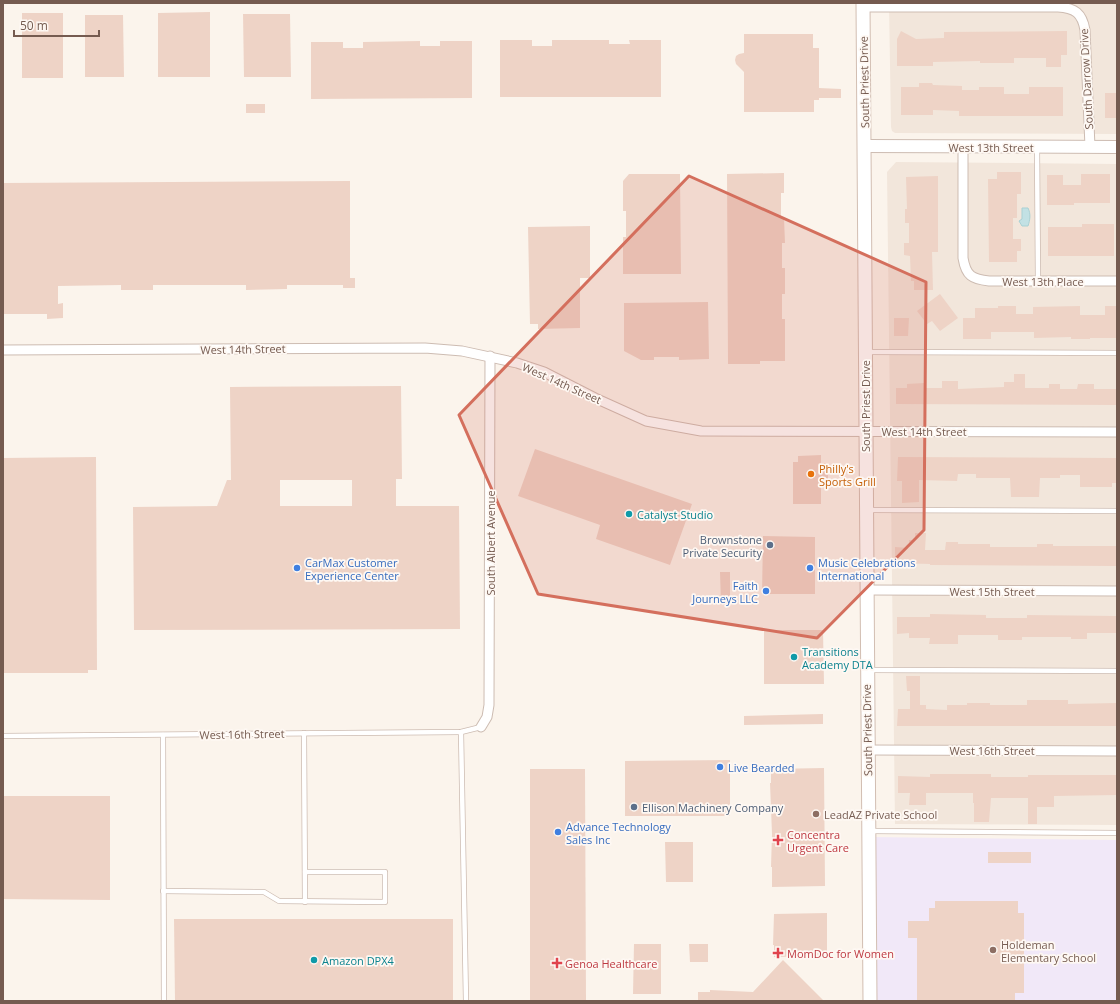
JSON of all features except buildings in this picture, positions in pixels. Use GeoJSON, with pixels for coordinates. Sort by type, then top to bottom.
{"type":"FeatureCollection","features":[{"type":"Feature","properties":{"kind":"main road","name":"South Priest Drive"},"geometry":{"type":"LineString","coordinates":[[863,5],[870,1001]]}},
{"type":"Feature","properties":{"kind":"street","name":"South Darrow Drive"},"geometry":{"type":"LineString","coordinates":[[863,5],[1058,7],[1071,9],[1077,13],[1085,30],[1090,147]]}},
{"type":"Feature","properties":{"kind":"street","name":"West 13th Street"},"geometry":{"type":"LineString","coordinates":[[865,146],[1117,147]]}},
{"type":"Feature","properties":{"kind":"street","name":"West 13th Place"},"geometry":{"type":"LineString","coordinates":[[964,147],[963,258],[966,271],[970,276],[976,279],[989,281],[1117,281]]}},
{"type":"Feature","properties":{"kind":"street","name":"West 14th Street"},"geometry":{"type":"LineString","coordinates":[[3,350],[417,348],[462,351],[490,356],[544,372],[595,398],[646,421],[701,431],[1117,432]]}},
{"type":"Feature","properties":{"kind":"street","name":"South Albert Avenue"},"geometry":{"type":"LineString","coordinates":[[481,728],[487,716],[489,705],[490,356]]}},
{"type":"Feature","properties":{"kind":"street","name":"West 15th Street"},"geometry":{"type":"LineString","coordinates":[[866,590],[1117,591]]}},
{"type":"Feature","properties":{"kind":"street","name":"West 16th Street"},"geometry":{"type":"LineString","coordinates":[[868,750],[1117,751]]}},
{"type":"Feature","properties":{"kind":"lane"},"geometry":{"type":"LineString","coordinates":[[1036,147],[1038,281]]}},
{"type":"Feature","properties":{"kind":"lane"},"geometry":{"type":"LineString","coordinates":[[865,352],[1117,353]]}},
{"type":"Feature","properties":{"kind":"lane"},"geometry":{"type":"LineString","coordinates":[[866,510],[1117,511]]}},
{"type":"Feature","properties":{"kind":"lane"},"geometry":{"type":"LineString","coordinates":[[867,670],[1117,671]]}},
{"type":"Feature","properties":{"kind":"lane","name":"West 16th Street"},"geometry":{"type":"LineString","coordinates":[[3,736],[461,732],[481,728]]}},
{"type":"Feature","properties":{"kind":"lane"},"geometry":{"type":"LineString","coordinates":[[461,732],[466,1001]]}},
{"type":"Feature","properties":{"kind":"lane"},"geometry":{"type":"LineString","coordinates":[[304,733],[305,902]]}},
{"type":"Feature","properties":{"kind":"lane"},"geometry":{"type":"LineString","coordinates":[[163,735],[164,1001]]}},
{"type":"Feature","properties":{"kind":"lane"},"geometry":{"type":"LineString","coordinates":[[868,831],[1117,833]]}},
{"type":"Feature","properties":{"kind":"lane"},"geometry":{"type":"LineString","coordinates":[[163,891],[264,892],[279,901],[385,902],[385,872],[305,872]]}},
{"type":"Feature","properties":{"kind":"highlighted area"},"geometry":{"type":"Polygon","coordinates":[[[689,176],[926,282],[924,530],[817,638],[538,594],[459,415],[689,176]]]}},
{"type":"Feature","properties":{"kind":"shaded area"},"geometry":{"type":"Polygon","coordinates":[[[889,3],[1117,3],[1117,134],[895,133],[892,131],[891,127],[889,3]]]}},
{"type":"Feature","properties":{"kind":"shaded area"},"geometry":{"type":"Polygon","coordinates":[[[896,162],[1117,164],[1117,825],[895,824],[887,172],[896,162]]]}},
{"type":"Feature","properties":{"kind":"shaded area","name":"Holdeman Elementary School"},"geometry":{"type":"Polygon","coordinates":[[[868,837],[1117,840],[1117,1001],[870,1001],[868,837]]]}},
{"type":"Feature","properties":{"kind":"water"},"geometry":{"type":"Polygon","coordinates":[[[1022,208],[1028,208],[1029,210],[1030,217],[1028,226],[1022,226],[1019,221],[1022,219],[1022,208]]]}},
{"type":"Feature","properties":{"kind":"place","name":"Philly's Sports Grill"},"geometry":{"type":"Point","coordinates":[811,474]}},
{"type":"Feature","properties":{"kind":"place","name":"Catalyst Studio"},"geometry":{"type":"Point","coordinates":[629,514]}},
{"type":"Feature","properties":{"kind":"place","name":"Brownstone Private Security"},"geometry":{"type":"Point","coordinates":[770,545]}},
{"type":"Feature","properties":{"kind":"place","name":"CarMax Customer Experience Center"},"geometry":{"type":"Point","coordinates":[297,568]}},
{"type":"Feature","properties":{"kind":"place","name":"Music Celebrations International"},"geometry":{"type":"Point","coordinates":[810,568]}},
{"type":"Feature","properties":{"kind":"place","name":"Faith Journeys LLC"},"geometry":{"type":"Point","coordinates":[766,591]}},
{"type":"Feature","properties":{"kind":"place","name":"Transitions Academy DTA"},"geometry":{"type":"Point","coordinates":[794,657]}},
{"type":"Feature","properties":{"kind":"place","name":"Live Bearded"},"geometry":{"type":"Point","coordinates":[720,767]}},
{"type":"Feature","properties":{"kind":"place","name":"Ellison Machinery Company"},"geometry":{"type":"Point","coordinates":[634,807]}},
{"type":"Feature","properties":{"kind":"place","name":"LeadAZ Private School"},"geometry":{"type":"Point","coordinates":[816,814]}},
{"type":"Feature","properties":{"kind":"place","name":"Advance Technology Sales Inc"},"geometry":{"type":"Point","coordinates":[558,832]}},
{"type":"Feature","properties":{"kind":"place","name":"Concentra Urgent Care"},"geometry":{"type":"Point","coordinates":[778,840]}},
{"type":"Feature","properties":{"kind":"place","name":"Holdeman Elementary School"},"geometry":{"type":"Point","coordinates":[993,950]}},
{"type":"Feature","properties":{"kind":"place","name":"MomDoc for Women"},"geometry":{"type":"Point","coordinates":[778,953]}},
{"type":"Feature","properties":{"kind":"place","name":"Amazon DPX4"},"geometry":{"type":"Point","coordinates":[314,960]}},
{"type":"Feature","properties":{"kind":"place","name":"Genoa Healthcare"},"geometry":{"type":"Point","coordinates":[557,963]}}]}
